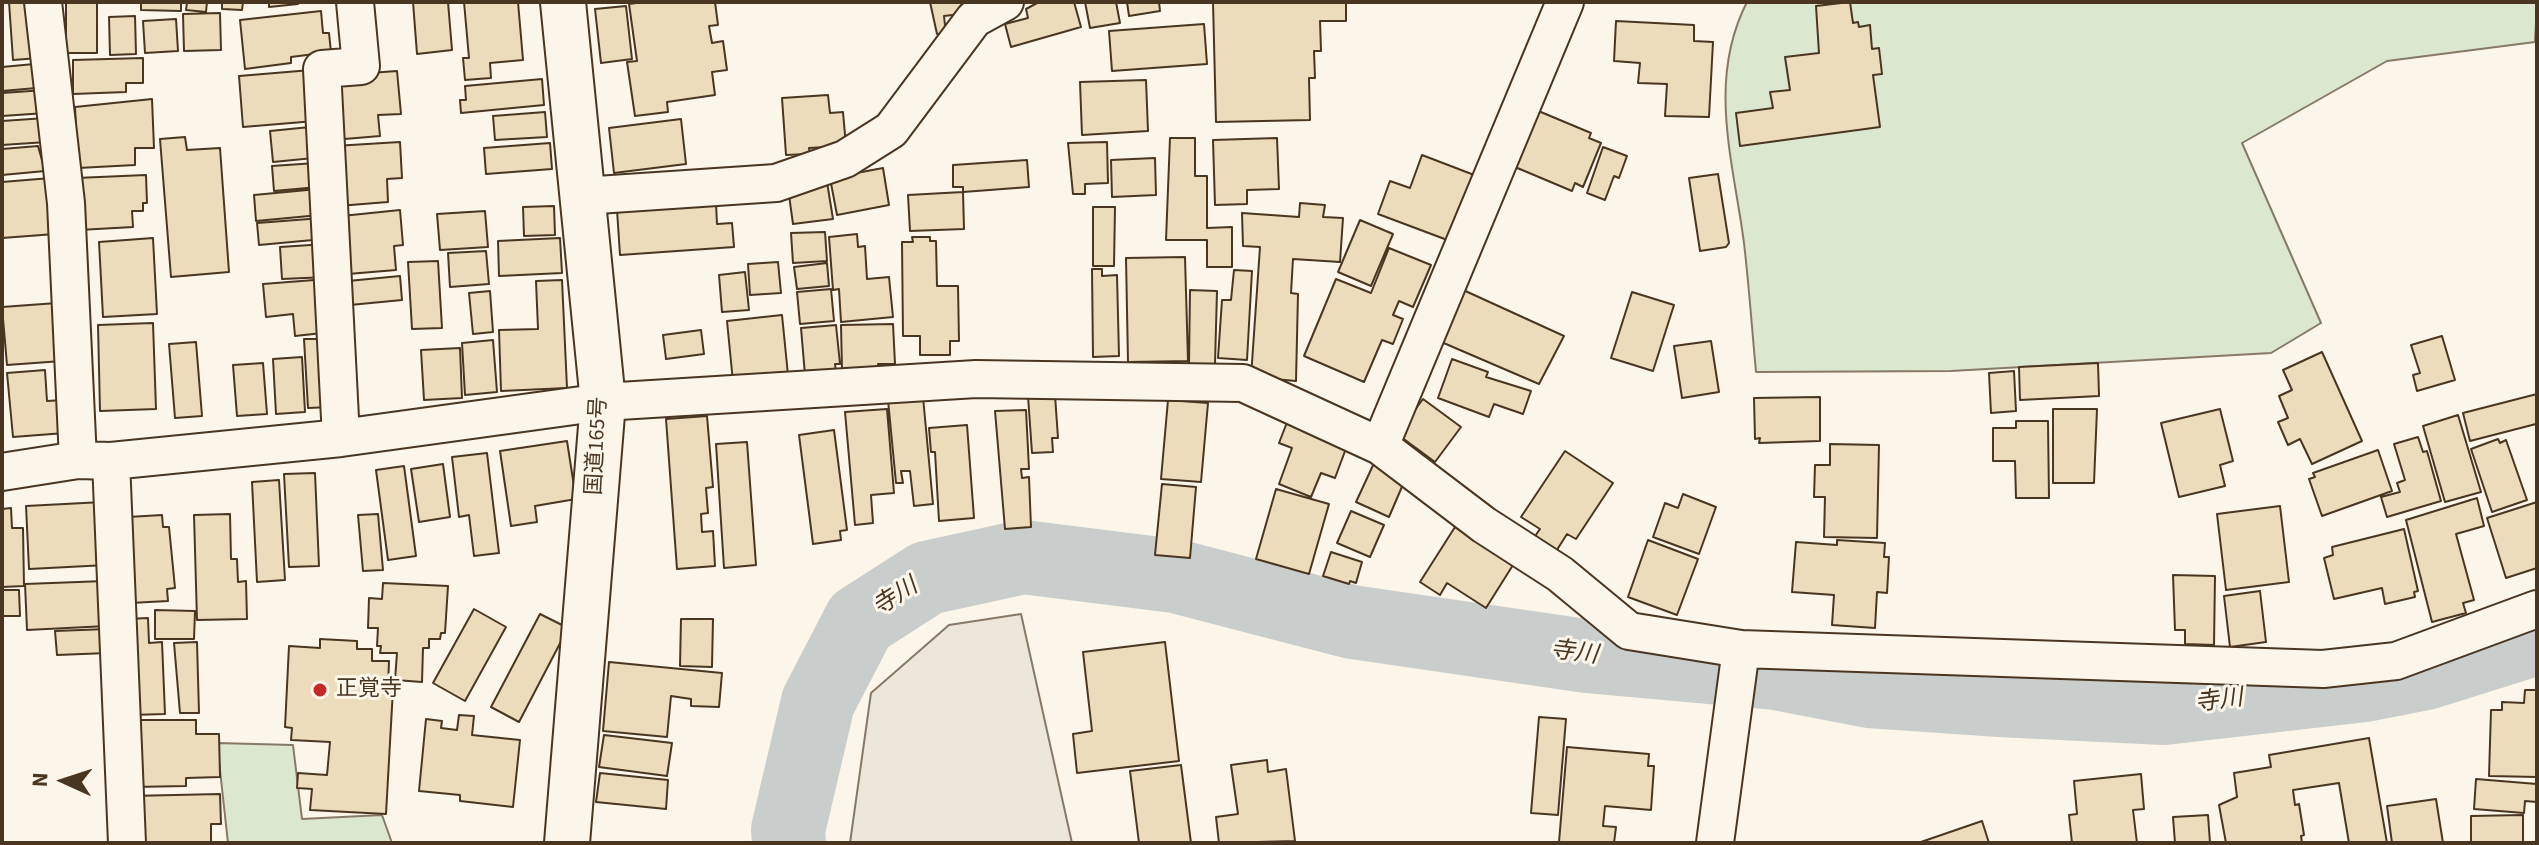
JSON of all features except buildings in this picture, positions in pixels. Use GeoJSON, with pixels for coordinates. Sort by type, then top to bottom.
{"type":"FeatureCollection","features":[{"type":"Feature","properties":{"kind":"highway","name":"国道165号"},"geometry":{"type":"LineString","coordinates":[[563,2],[603,402],[567,843]]}},
{"type":"Feature","properties":{"kind":"street"},"geometry":{"type":"LineString","coordinates":[[43,2],[94,460],[127,843]]}},
{"type":"Feature","properties":{"kind":"street"},"geometry":{"type":"LineString","coordinates":[[341,438],[322,69],[361,66],[355,2]]}},
{"type":"Feature","properties":{"kind":"street"},"geometry":{"type":"LineString","coordinates":[[582,196],[776,183],[845,159],[891,130],[974,19],[1005,2]]}},
{"type":"Feature","properties":{"kind":"street"},"geometry":{"type":"LineString","coordinates":[[1380,446],[1565,2]]}},
{"type":"Feature","properties":{"kind":"street"},"geometry":{"type":"LineString","coordinates":[[2,472],[94,460],[341,438],[603,402],[976,379],[1243,383],[1380,446],[1484,525],[1560,574],[1629,631],[1741,651],[2323,669],[2396,661],[2537,609]]}},
{"type":"Feature","properties":{"kind":"street"},"geometry":{"type":"LineString","coordinates":[[1715,843],[1741,651]]}},
{"type":"Feature","properties":{"kind":"green space"},"geometry":{"type":"Polygon","coordinates":[[[1747,2],[2537,2],[2535,42],[2387,61],[2242,143],[2321,323],[2271,353],[1951,371],[1756,372],[1744,243],[1726,121],[1728,61],[1735,31],[1747,2]]]}},
{"type":"Feature","properties":{"kind":"green space"},"geometry":{"type":"Polygon","coordinates":[[[217,743],[293,745],[302,819],[382,815],[392,843],[228,843],[217,743]]]}},
{"type":"Feature","properties":{"kind":"shaded area"},"geometry":{"type":"Polygon","coordinates":[[[1021,614],[1072,843],[850,843],[871,693],[949,625],[1021,614]]]}},
{"type":"Feature","properties":{"kind":"waterway","name":"寺川"},"geometry":{"type":"LineString","coordinates":[[789,843],[788,830],[818,702],[860,621],[927,578],[1023,557],[1175,576],[1352,622],[1586,656],[1775,673],[1869,691],[2000,700],[2164,708],[2365,685],[2426,673],[2537,638]]}},
{"type":"Feature","properties":{"kind":"place","name":"正覚寺"},"geometry":{"type":"Point","coordinates":[320,690]}}]}
